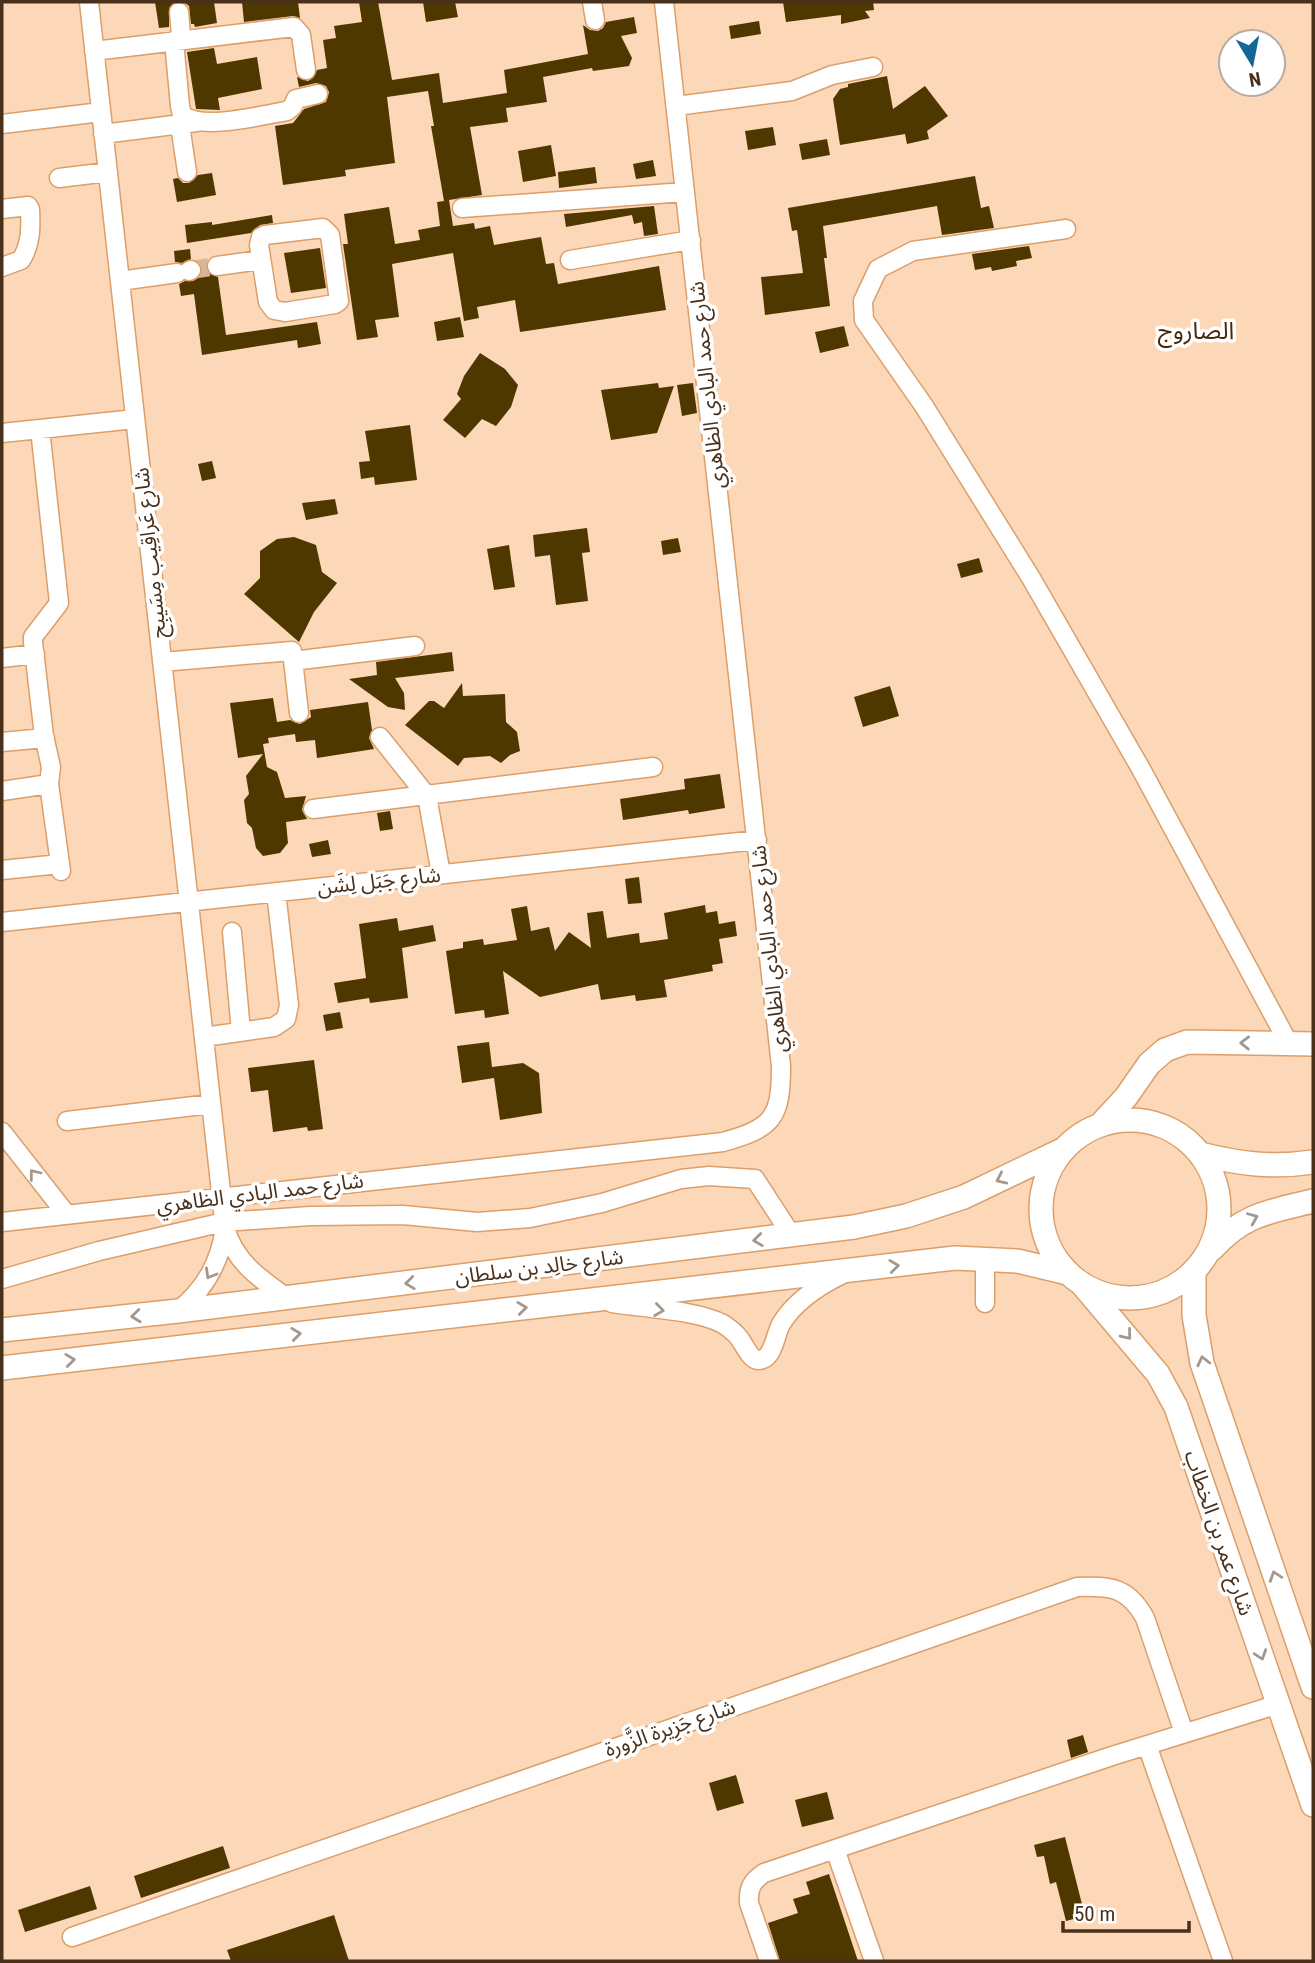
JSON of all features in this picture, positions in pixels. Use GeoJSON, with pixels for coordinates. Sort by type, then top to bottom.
{"type":"FeatureCollection","features":[{"type":"Feature","properties":{"kind":"main road"},"geometry":{"type":"LineString","coordinates":[[1100,1125],[1126,1097],[1149,1064],[1166,1050],[1187,1042],[1313,1044]]}},
{"type":"Feature","properties":{"kind":"main road"},"geometry":{"type":"LineString","coordinates":[[1199,1264],[1214,1237],[1219,1215],[1218,1194],[1212,1173],[1200,1154],[1185,1138],[1166,1127],[1122,1120],[1100,1125],[1080,1135],[1062,1150],[1048,1173],[1041,1199],[1042,1226],[1051,1251],[1075,1278],[1104,1294],[1128,1297],[1152,1295],[1175,1286],[1199,1264],[1231,1229],[1258,1214],[1313,1201]]}},
{"type":"Feature","properties":{"kind":"main road","name":"شارع خالِد بن سلطان"},"geometry":{"type":"LineString","coordinates":[[2,1330],[287,1298],[854,1227],[906,1216],[964,1197],[1062,1150]]}},
{"type":"Feature","properties":{"kind":"main road"},"geometry":{"type":"LineString","coordinates":[[1200,1154],[1242,1164],[1287,1165],[1313,1162]]}},
{"type":"Feature","properties":{"kind":"main road","name":"شارع خالِد بن سلطان"},"geometry":{"type":"LineString","coordinates":[[2,1368],[955,1258],[1017,1261],[1075,1278]]}},
{"type":"Feature","properties":{"kind":"main road","name":"شارع عمر بن الخطاب"},"geometry":{"type":"LineString","coordinates":[[1199,1264],[1194,1315],[1202,1363],[1313,1687]]}},
{"type":"Feature","properties":{"kind":"main road","name":"شارع عمر بن الخطاب"},"geometry":{"type":"LineString","coordinates":[[1075,1278],[1158,1374],[1176,1408],[1313,1805]]}},
{"type":"Feature","properties":{"kind":"street","name":"شارع عَراقِيب مِسَيبِح"},"geometry":{"type":"LineString","coordinates":[[89,2],[225,1225],[229,1241],[243,1264],[287,1298]]}},
{"type":"Feature","properties":{"kind":"street"},"geometry":{"type":"LineString","coordinates":[[592,2],[595,20]]}},
{"type":"Feature","properties":{"kind":"street","name":"شارع حمد البادي الظاهري"},"geometry":{"type":"LineString","coordinates":[[2,1223],[723,1142],[751,1134],[767,1123],[777,1109],[781,1090],[781,1066],[664,2]]}},
{"type":"Feature","properties":{"kind":"street"},"geometry":{"type":"LineString","coordinates":[[174,41],[181,36],[179,12]]}},
{"type":"Feature","properties":{"kind":"street"},"geometry":{"type":"LineString","coordinates":[[94,51],[294,27],[301,35],[306,70]]}},
{"type":"Feature","properties":{"kind":"street"},"geometry":{"type":"LineString","coordinates":[[174,41],[180,106],[188,123],[187,173]]}},
{"type":"Feature","properties":{"kind":"street"},"geometry":{"type":"LineString","coordinates":[[676,106],[792,91],[832,75],[873,66]]}},
{"type":"Feature","properties":{"kind":"street"},"geometry":{"type":"LineString","coordinates":[[103,134],[287,111],[296,99],[318,94]]}},
{"type":"Feature","properties":{"kind":"street"},"geometry":{"type":"LineString","coordinates":[[2,124],[101,112]]}},
{"type":"Feature","properties":{"kind":"street"},"geometry":{"type":"LineString","coordinates":[[59,178],[108,172]]}},
{"type":"Feature","properties":{"kind":"street"},"geometry":{"type":"LineString","coordinates":[[462,208],[685,192]]}},
{"type":"Feature","properties":{"kind":"street"},"geometry":{"type":"LineString","coordinates":[[2,209],[28,206],[31,226],[30,242],[22,260],[2,267]]}},
{"type":"Feature","properties":{"kind":"street"},"geometry":{"type":"LineString","coordinates":[[326,229],[330,235],[339,300],[335,304],[285,312],[274,310],[268,302],[261,260],[259,241],[265,235],[326,229]]}},
{"type":"Feature","properties":{"kind":"street"},"geometry":{"type":"LineString","coordinates":[[1066,229],[913,251],[878,269],[863,301],[864,320],[924,407],[1038,590],[1142,769],[1289,1044]]}},
{"type":"Feature","properties":{"kind":"street"},"geometry":{"type":"LineString","coordinates":[[570,260],[691,240]]}},
{"type":"Feature","properties":{"kind":"street"},"geometry":{"type":"LineString","coordinates":[[217,266],[261,260]]}},
{"type":"Feature","properties":{"kind":"street"},"geometry":{"type":"LineString","coordinates":[[120,281],[186,271]]}},
{"type":"Feature","properties":{"kind":"street"},"geometry":{"type":"LineString","coordinates":[[2,433],[135,419]]}},
{"type":"Feature","properties":{"kind":"street"},"geometry":{"type":"LineString","coordinates":[[2,870],[60,867],[49,785],[51,767],[33,637],[59,603],[40,429]]}},
{"type":"Feature","properties":{"kind":"street"},"geometry":{"type":"LineString","coordinates":[[293,661],[415,646]]}},
{"type":"Feature","properties":{"kind":"street"},"geometry":{"type":"LineString","coordinates":[[162,662],[292,651],[299,713]]}},
{"type":"Feature","properties":{"kind":"street"},"geometry":{"type":"LineString","coordinates":[[2,658],[35,654]]}},
{"type":"Feature","properties":{"kind":"street"},"geometry":{"type":"LineString","coordinates":[[380,737],[427,796],[441,874]]}},
{"type":"Feature","properties":{"kind":"street"},"geometry":{"type":"LineString","coordinates":[[2,742],[45,738]]}},
{"type":"Feature","properties":{"kind":"street"},"geometry":{"type":"LineString","coordinates":[[313,809],[653,767]]}},
{"type":"Feature","properties":{"kind":"street"},"geometry":{"type":"LineString","coordinates":[[2,791],[49,785]]}},
{"type":"Feature","properties":{"kind":"street","name":"شارع جَبَل لِشَن"},"geometry":{"type":"LineString","coordinates":[[2,922],[757,840]]}},
{"type":"Feature","properties":{"kind":"street"},"geometry":{"type":"LineString","coordinates":[[204,1037],[279,1026],[286,1019],[289,1010],[276,892]]}},
{"type":"Feature","properties":{"kind":"street"},"geometry":{"type":"LineString","coordinates":[[232,932],[241,1032]]}},
{"type":"Feature","properties":{"kind":"street"},"geometry":{"type":"LineString","coordinates":[[67,1121],[211,1104]]}},
{"type":"Feature","properties":{"kind":"street"},"geometry":{"type":"LineString","coordinates":[[2,1132],[67,1216]]}},
{"type":"Feature","properties":{"kind":"street"},"geometry":{"type":"LineString","coordinates":[[2,1279],[99,1251],[225,1225],[324,1216],[403,1215],[477,1222],[530,1218],[603,1203],[681,1179],[709,1176],[755,1179],[792,1236]]}},
{"type":"Feature","properties":{"kind":"street","name":"شارع عَراقِيب مِسَيبِح"},"geometry":{"type":"LineString","coordinates":[[178,1311],[198,1292],[214,1269],[225,1225]]}},
{"type":"Feature","properties":{"kind":"street"},"geometry":{"type":"LineString","coordinates":[[985,1258],[985,1303]]}},
{"type":"Feature","properties":{"kind":"street"},"geometry":{"type":"LineString","coordinates":[[591,1300],[697,1316],[718,1322],[734,1332],[750,1355],[758,1360],[769,1354],[779,1329],[792,1309],[819,1288],[849,1271]]}},
{"type":"Feature","properties":{"kind":"street","name":"شارع جَزِيرة الزَّورة"},"geometry":{"type":"LineString","coordinates":[[72,1937],[1077,1587],[1114,1589],[1124,1592],[1136,1603],[1144,1618],[1184,1733]]}},
{"type":"Feature","properties":{"kind":"street"},"geometry":{"type":"LineString","coordinates":[[769,1961],[749,1903],[751,1885],[764,1873],[1112,1756],[1279,1704]]}},
{"type":"Feature","properties":{"kind":"street"},"geometry":{"type":"LineString","coordinates":[[1147,1745],[1223,1961]]}},
{"type":"Feature","properties":{"kind":"street"},"geometry":{"type":"LineString","coordinates":[[835,1849],[874,1961]]}},
{"type":"Feature","properties":{"kind":"building"},"geometry":{"type":"Polygon","coordinates":[[[155,2],[175,2],[169,8],[169,27],[159,28],[155,2]]]}},
{"type":"Feature","properties":{"kind":"building"},"geometry":{"type":"Polygon","coordinates":[[[184,2],[214,2],[217,23],[195,27],[191,24],[189,6],[184,2]]]}},
{"type":"Feature","properties":{"kind":"building"},"geometry":{"type":"Polygon","coordinates":[[[242,2],[298,2],[300,18],[293,16],[244,22],[242,2]]]}},
{"type":"Feature","properties":{"kind":"building"},"geometry":{"type":"Polygon","coordinates":[[[359,2],[378,2],[392,80],[439,73],[443,103],[507,93],[504,70],[588,54],[583,25],[598,31],[606,22],[634,17],[637,33],[621,36],[632,58],[629,66],[593,71],[592,68],[543,77],[547,102],[506,108],[508,122],[470,127],[482,195],[449,200],[453,226],[474,223],[475,229],[490,226],[494,245],[541,237],[546,264],[554,263],[558,284],[659,266],[666,310],[520,332],[515,300],[477,307],[479,318],[464,321],[453,253],[392,264],[399,317],[375,320],[378,337],[357,340],[343,244],[348,244],[344,214],[389,207],[395,244],[420,240],[418,230],[440,226],[437,202],[444,201],[428,91],[387,97],[395,163],[345,170],[346,176],[283,185],[275,126],[293,123],[304,109],[326,102],[329,92],[326,86],[316,83],[299,87],[297,77],[308,81],[317,70],[327,68],[323,40],[336,38],[334,26],[362,22],[359,2]]]}},
{"type":"Feature","properties":{"kind":"building"},"geometry":{"type":"Polygon","coordinates":[[[423,2],[455,2],[458,17],[426,22],[423,2]]]}},
{"type":"Feature","properties":{"kind":"building"},"geometry":{"type":"Polygon","coordinates":[[[783,2],[873,2],[874,10],[865,11],[870,18],[841,24],[841,15],[786,22],[783,2]]]}},
{"type":"Feature","properties":{"kind":"building"},"geometry":{"type":"Polygon","coordinates":[[[759,21],[761,34],[731,39],[729,26],[759,21]]]}},
{"type":"Feature","properties":{"kind":"building"},"geometry":{"type":"Polygon","coordinates":[[[214,48],[217,64],[257,57],[262,89],[218,98],[220,110],[196,109],[187,52],[214,48]]]}},
{"type":"Feature","properties":{"kind":"building"},"geometry":{"type":"Polygon","coordinates":[[[887,76],[893,109],[925,86],[948,116],[927,131],[929,139],[907,144],[905,134],[840,145],[833,99],[840,89],[848,87],[848,84],[887,76]]]}},
{"type":"Feature","properties":{"kind":"building"},"geometry":{"type":"Polygon","coordinates":[[[773,127],[776,145],[748,150],[745,131],[773,127]]]}},
{"type":"Feature","properties":{"kind":"building"},"geometry":{"type":"Polygon","coordinates":[[[827,139],[830,155],[802,160],[799,144],[827,139]]]}},
{"type":"Feature","properties":{"kind":"building"},"geometry":{"type":"Polygon","coordinates":[[[551,145],[556,176],[523,182],[518,151],[551,145]]]}},
{"type":"Feature","properties":{"kind":"building"},"geometry":{"type":"Polygon","coordinates":[[[653,160],[656,176],[636,179],[633,164],[653,160]]]}},
{"type":"Feature","properties":{"kind":"building"},"geometry":{"type":"Polygon","coordinates":[[[595,167],[597,183],[559,188],[558,172],[595,167]]]}},
{"type":"Feature","properties":{"kind":"building"},"geometry":{"type":"Polygon","coordinates":[[[212,173],[216,195],[177,202],[173,179],[178,178],[183,183],[189,183],[198,175],[212,173]]]}},
{"type":"Feature","properties":{"kind":"building"},"geometry":{"type":"Polygon","coordinates":[[[975,176],[981,208],[989,206],[994,228],[942,235],[937,206],[823,226],[830,306],[765,315],[761,277],[803,273],[797,230],[792,231],[788,208],[975,176]]]}},
{"type":"Feature","properties":{"kind":"building"},"geometry":{"type":"Polygon","coordinates":[[[654,206],[658,234],[644,236],[642,222],[634,224],[632,215],[566,227],[564,214],[654,206]]]}},
{"type":"Feature","properties":{"kind":"building"},"geometry":{"type":"Polygon","coordinates":[[[272,215],[273,223],[260,225],[251,233],[187,243],[185,225],[212,222],[212,225],[272,215]]]}},
{"type":"Feature","properties":{"kind":"building"},"geometry":{"type":"Polygon","coordinates":[[[1029,246],[1032,258],[1016,261],[1017,266],[992,271],[991,267],[975,270],[972,254],[1029,246]]]}},
{"type":"Feature","properties":{"kind":"building"},"geometry":{"type":"Polygon","coordinates":[[[320,248],[326,288],[291,293],[284,253],[320,248]]]}},
{"type":"Feature","properties":{"kind":"building"},"geometry":{"type":"Polygon","coordinates":[[[190,249],[191,259],[182,263],[175,262],[174,251],[190,249]]]}},
{"type":"Feature","properties":{"kind":"building"},"geometry":{"type":"Polygon","coordinates":[[[201,264],[206,264],[208,273],[218,277],[226,335],[317,322],[321,344],[298,348],[297,340],[202,355],[194,294],[181,296],[179,284],[200,277],[201,264]]]}},
{"type":"Feature","properties":{"kind":"building"},"geometry":{"type":"Polygon","coordinates":[[[460,317],[464,337],[437,341],[434,322],[460,317]]]}},
{"type":"Feature","properties":{"kind":"building"},"geometry":{"type":"Polygon","coordinates":[[[844,326],[849,346],[820,353],[815,332],[844,326]]]}},
{"type":"Feature","properties":{"kind":"building"},"geometry":{"type":"Polygon","coordinates":[[[480,353],[505,369],[518,385],[511,407],[496,426],[482,419],[465,438],[443,420],[461,399],[457,394],[464,376],[480,353]]]}},
{"type":"Feature","properties":{"kind":"building"},"geometry":{"type":"Polygon","coordinates":[[[658,383],[659,388],[674,386],[657,433],[611,440],[601,390],[658,383]]]}},
{"type":"Feature","properties":{"kind":"building"},"geometry":{"type":"Polygon","coordinates":[[[693,383],[697,413],[682,416],[677,385],[693,383]]]}},
{"type":"Feature","properties":{"kind":"building"},"geometry":{"type":"Polygon","coordinates":[[[410,425],[417,480],[375,485],[374,477],[361,479],[359,462],[370,461],[365,431],[410,425]]]}},
{"type":"Feature","properties":{"kind":"building"},"geometry":{"type":"Polygon","coordinates":[[[212,461],[216,478],[202,481],[198,464],[212,461]]]}},
{"type":"Feature","properties":{"kind":"building"},"geometry":{"type":"Polygon","coordinates":[[[335,499],[338,514],[306,520],[302,503],[335,499]]]}},
{"type":"Feature","properties":{"kind":"building"},"geometry":{"type":"Polygon","coordinates":[[[587,528],[590,552],[582,553],[588,601],[556,605],[550,555],[535,557],[533,535],[587,528]]]}},
{"type":"Feature","properties":{"kind":"building"},"geometry":{"type":"Polygon","coordinates":[[[294,537],[316,545],[322,572],[337,583],[314,612],[299,642],[244,594],[260,578],[260,551],[277,539],[294,537]]]}},
{"type":"Feature","properties":{"kind":"building"},"geometry":{"type":"Polygon","coordinates":[[[678,538],[681,552],[663,555],[661,541],[678,538]]]}},
{"type":"Feature","properties":{"kind":"building"},"geometry":{"type":"Polygon","coordinates":[[[509,545],[515,587],[494,590],[487,549],[509,545]]]}},
{"type":"Feature","properties":{"kind":"building"},"geometry":{"type":"Polygon","coordinates":[[[979,558],[983,572],[961,578],[957,564],[979,558]]]}},
{"type":"Feature","properties":{"kind":"building"},"geometry":{"type":"Polygon","coordinates":[[[452,652],[454,671],[395,678],[404,693],[405,710],[388,707],[349,679],[377,675],[376,662],[452,652]]]}},
{"type":"Feature","properties":{"kind":"building"},"geometry":{"type":"Polygon","coordinates":[[[462,683],[463,696],[505,694],[506,722],[517,732],[520,751],[501,763],[490,756],[464,758],[458,766],[405,725],[429,701],[434,701],[444,708],[462,683]]]}},
{"type":"Feature","properties":{"kind":"building"},"geometry":{"type":"Polygon","coordinates":[[[890,686],[899,716],[863,727],[854,697],[890,686]]]}},
{"type":"Feature","properties":{"kind":"building"},"geometry":{"type":"Polygon","coordinates":[[[273,698],[277,722],[290,720],[300,724],[311,717],[310,710],[368,702],[372,730],[369,738],[374,749],[317,758],[315,740],[296,742],[295,734],[268,738],[269,743],[263,744],[267,767],[277,772],[285,798],[306,796],[302,810],[307,819],[286,822],[288,843],[280,853],[263,856],[256,848],[252,828],[247,823],[244,800],[249,794],[246,776],[263,754],[238,758],[230,703],[273,698]]]}},
{"type":"Feature","properties":{"kind":"building"},"geometry":{"type":"Polygon","coordinates":[[[720,774],[725,808],[689,814],[688,810],[623,820],[620,799],[685,789],[684,779],[720,774]]]}},
{"type":"Feature","properties":{"kind":"building"},"geometry":{"type":"Polygon","coordinates":[[[390,811],[393,829],[380,831],[377,813],[390,811]]]}},
{"type":"Feature","properties":{"kind":"building"},"geometry":{"type":"Polygon","coordinates":[[[328,840],[331,854],[312,857],[309,844],[328,840]]]}},
{"type":"Feature","properties":{"kind":"building"},"geometry":{"type":"Polygon","coordinates":[[[639,877],[642,903],[628,904],[625,879],[639,877]]]}},
{"type":"Feature","properties":{"kind":"building"},"geometry":{"type":"Polygon","coordinates":[[[705,905],[706,913],[717,911],[719,924],[735,921],[737,936],[719,939],[723,963],[712,965],[713,971],[664,980],[667,997],[636,1001],[635,995],[601,1000],[598,984],[540,997],[503,971],[509,1014],[485,1018],[484,1010],[455,1014],[446,951],[463,948],[463,942],[483,939],[484,945],[517,940],[511,909],[527,906],[531,931],[549,927],[555,951],[569,932],[591,948],[587,913],[603,911],[607,938],[639,933],[640,943],[668,939],[664,913],[705,905]]]}},
{"type":"Feature","properties":{"kind":"building"},"geometry":{"type":"Polygon","coordinates":[[[397,918],[399,931],[433,925],[436,941],[402,948],[408,998],[370,1003],[369,998],[338,1003],[334,983],[366,978],[359,924],[397,918]]]}},
{"type":"Feature","properties":{"kind":"building"},"geometry":{"type":"Polygon","coordinates":[[[340,1012],[343,1028],[326,1031],[323,1015],[340,1012]]]}},
{"type":"Feature","properties":{"kind":"building"},"geometry":{"type":"Polygon","coordinates":[[[489,1042],[492,1067],[523,1063],[539,1073],[542,1113],[500,1120],[494,1078],[462,1083],[457,1046],[489,1042]]]}},
{"type":"Feature","properties":{"kind":"building"},"geometry":{"type":"Polygon","coordinates":[[[314,1060],[323,1129],[308,1131],[307,1127],[273,1132],[268,1090],[251,1092],[248,1068],[314,1060]]]}},
{"type":"Feature","properties":{"kind":"building"},"geometry":{"type":"Polygon","coordinates":[[[1083,1735],[1088,1752],[1071,1758],[1067,1740],[1083,1735]]]}},
{"type":"Feature","properties":{"kind":"building"},"geometry":{"type":"Polygon","coordinates":[[[736,1775],[744,1803],[717,1811],[709,1783],[736,1775]]]}},
{"type":"Feature","properties":{"kind":"building"},"geometry":{"type":"Polygon","coordinates":[[[827,1792],[834,1819],[802,1827],[795,1800],[827,1792]]]}},
{"type":"Feature","properties":{"kind":"building"},"geometry":{"type":"Polygon","coordinates":[[[1065,1837],[1085,1916],[1066,1921],[1056,1882],[1050,1884],[1044,1856],[1037,1857],[1034,1845],[1065,1837]]]}},
{"type":"Feature","properties":{"kind":"building"},"geometry":{"type":"Polygon","coordinates":[[[223,1846],[230,1868],[141,1898],[134,1876],[223,1846]]]}},
{"type":"Feature","properties":{"kind":"building"},"geometry":{"type":"Polygon","coordinates":[[[829,1874],[858,1961],[780,1961],[768,1923],[798,1913],[793,1899],[810,1894],[806,1882],[829,1874]]]}},
{"type":"Feature","properties":{"kind":"building"},"geometry":{"type":"Polygon","coordinates":[[[90,1886],[97,1909],[25,1932],[18,1910],[90,1886]]]}},
{"type":"Feature","properties":{"kind":"building"},"geometry":{"type":"Polygon","coordinates":[[[334,1915],[349,1961],[231,1961],[227,1950],[334,1915]]]}},
{"type":"Feature","properties":{"kind":"tunnel"},"geometry":{"type":"LineString","coordinates":[[191,270],[217,266]]}},
{"type":"Feature","properties":{"kind":"district","name":"الصاروج"},"geometry":{"type":"Point","coordinates":[1196,331]}}]}
